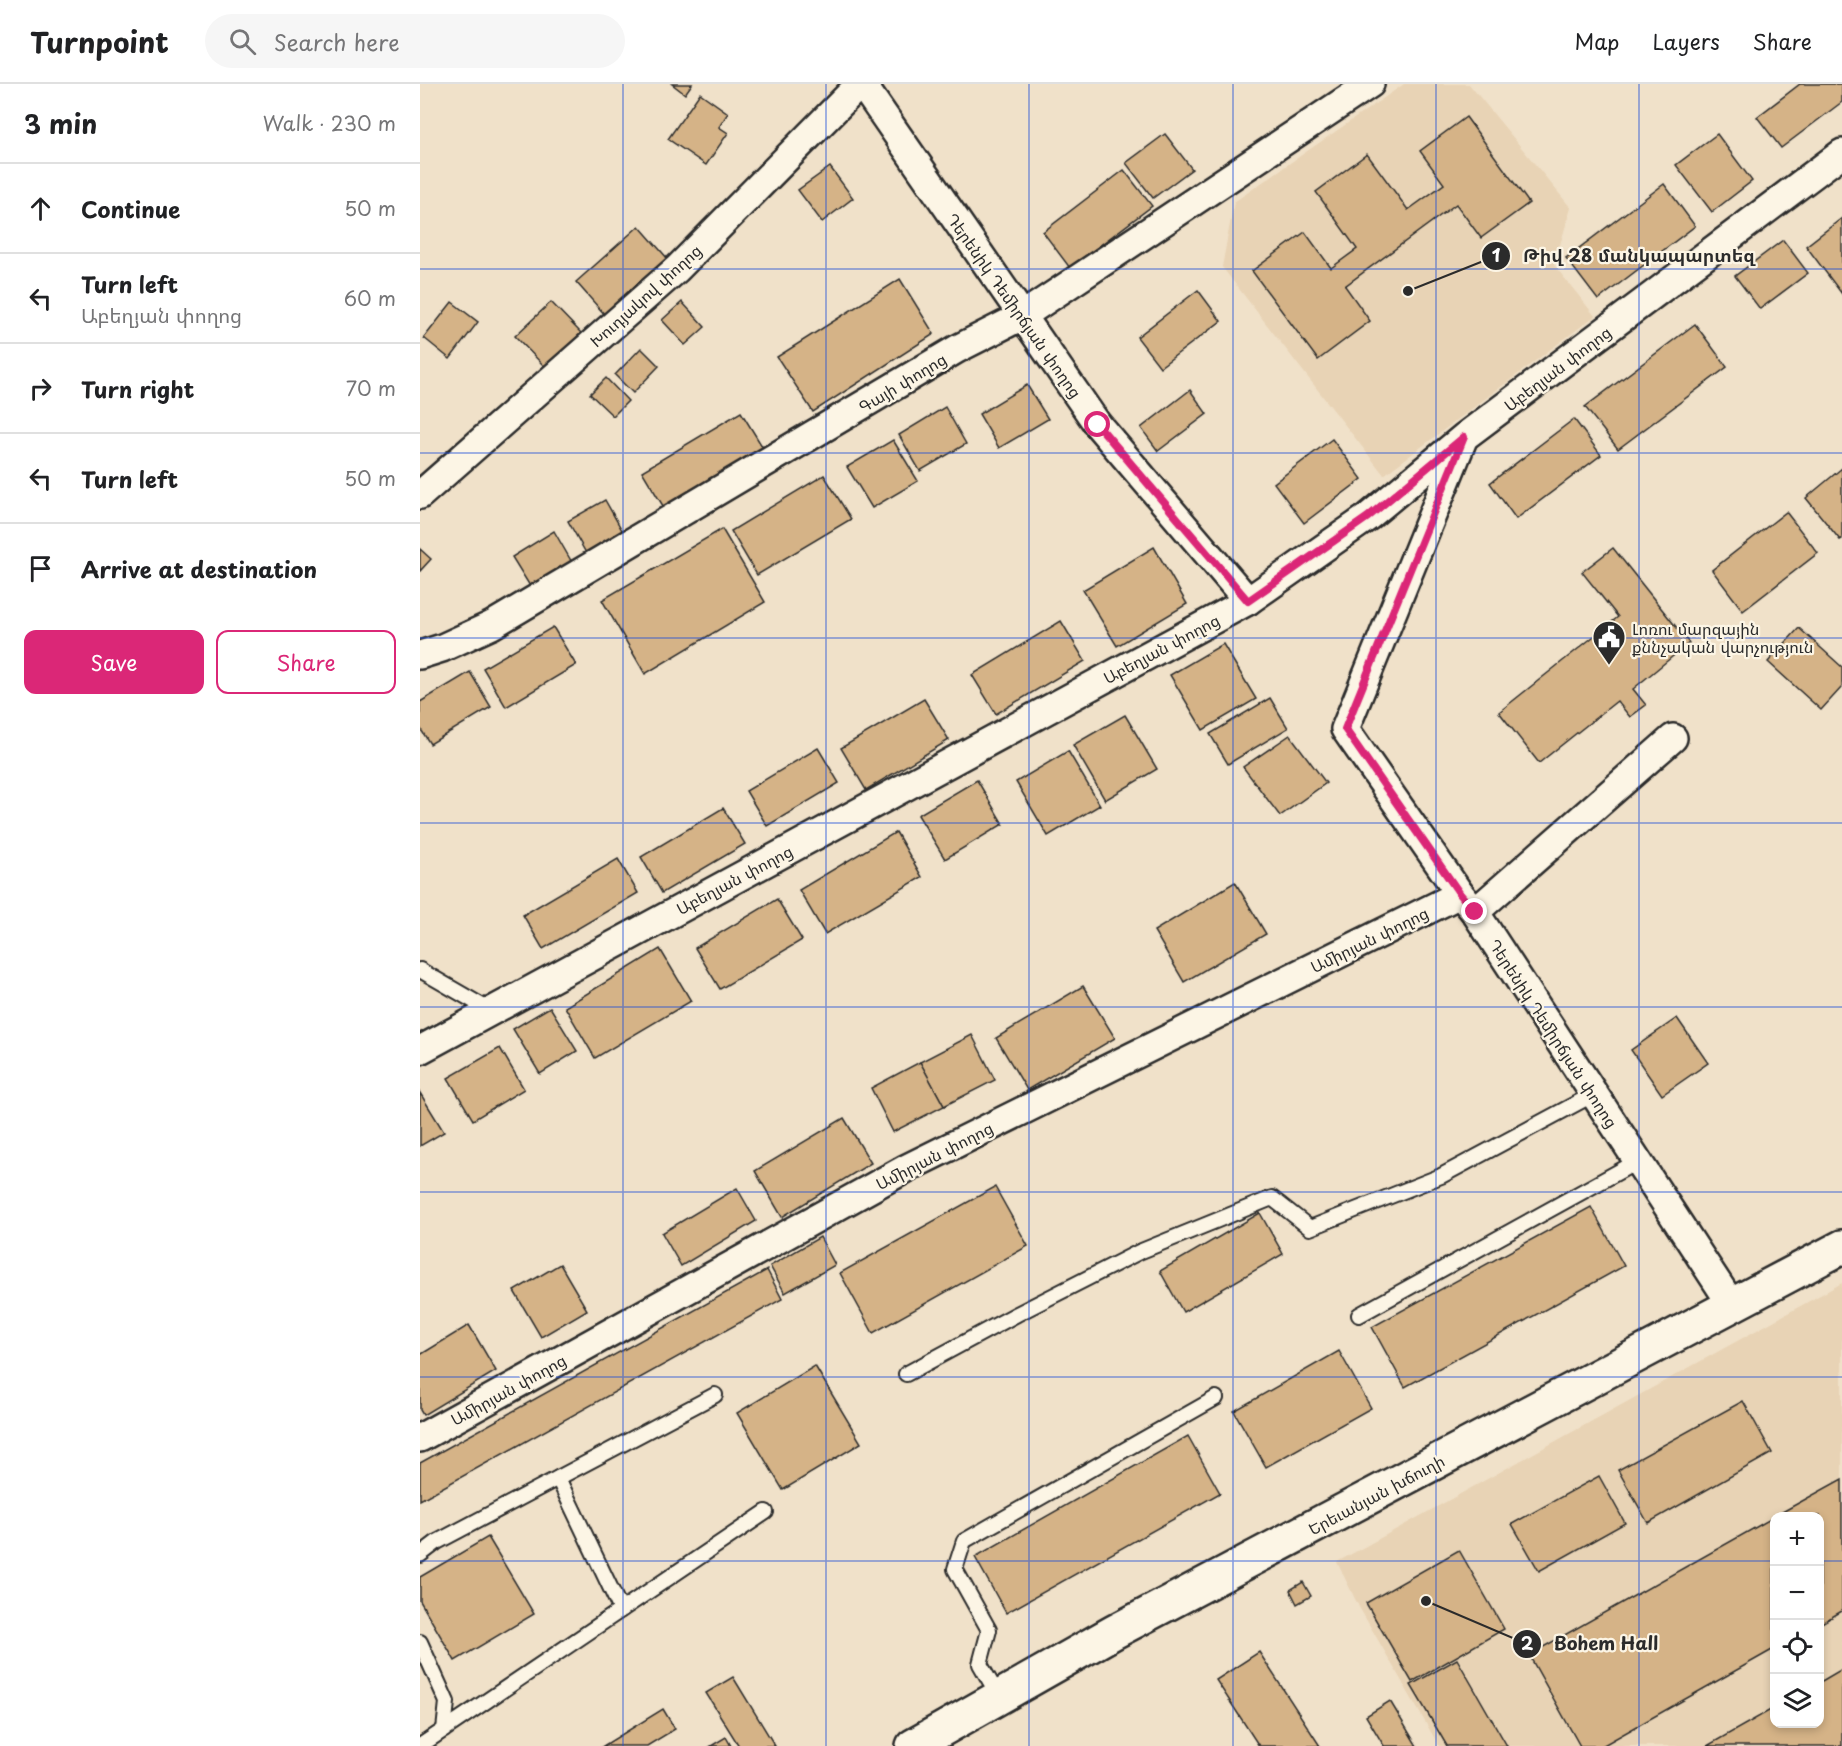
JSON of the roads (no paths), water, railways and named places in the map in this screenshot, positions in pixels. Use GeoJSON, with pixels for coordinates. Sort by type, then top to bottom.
{"type":"FeatureCollection","features":[{"type":"Feature","properties":{"kind":"highway","name":"Երեւանյան խճուղի"},"geometry":{"type":"LineString","coordinates":[[913,1746],[1114,1632],[1842,1246]]}},
{"type":"Feature","properties":{"kind":"street","name":"Դերենիկ Դեմիրճյան փողոց"},"geometry":{"type":"LineString","coordinates":[[861,84],[1098,425],[1248,601]]}},
{"type":"Feature","properties":{"kind":"street","name":"Խուդյակով փողոց"},"geometry":{"type":"LineString","coordinates":[[420,495],[677,269],[861,84]]}},
{"type":"Feature","properties":{"kind":"street","name":"Գայի փողոց"},"geometry":{"type":"LineString","coordinates":[[420,655],[442,648],[492,625],[957,349],[1022,316],[1370,84]]}},
{"type":"Feature","properties":{"kind":"street","name":"Աբեղյան փողոց"},"geometry":{"type":"LineString","coordinates":[[420,1050],[1248,601],[1368,517],[1464,437],[1842,153]]}},
{"type":"Feature","properties":{"kind":"street","name":"Դերենիկ Դեմիրճյան փողոց"},"geometry":{"type":"LineString","coordinates":[[1464,437],[1345,729],[1467,903],[1732,1305]]}},
{"type":"Feature","properties":{"kind":"street","name":"Ամիրյան փողոց"},"geometry":{"type":"LineString","coordinates":[[420,1438],[907,1168],[1467,903],[1673,738]]}},
{"type":"Feature","properties":{"kind":"lane"},"geometry":{"type":"LineString","coordinates":[[420,970],[491,1011]]}},
{"type":"Feature","properties":{"kind":"lane"},"geometry":{"type":"LineString","coordinates":[[906,1374],[1139,1252],[1272,1198],[1310,1228],[1441,1176],[1594,1094]]}},
{"type":"Feature","properties":{"kind":"lane"},"geometry":{"type":"LineString","coordinates":[[1359,1315],[1638,1161]]}},
{"type":"Feature","properties":{"kind":"lane"},"geometry":{"type":"LineString","coordinates":[[420,1555],[437,1542],[715,1395]]}},
{"type":"Feature","properties":{"kind":"lane"},"geometry":{"type":"LineString","coordinates":[[999,1697],[980,1664],[989,1630],[955,1569],[964,1541],[1216,1398]]}},
{"type":"Feature","properties":{"kind":"lane"},"geometry":{"type":"LineString","coordinates":[[558,1478],[621,1610]]}},
{"type":"Feature","properties":{"kind":"lane"},"geometry":{"type":"LineString","coordinates":[[420,1746],[766,1512]]}},
{"type":"Feature","properties":{"kind":"lane"},"geometry":{"type":"LineString","coordinates":[[420,1642],[447,1702],[444,1730]]}},
{"type":"Feature","properties":{"kind":"place","name":"Թիվ 28 մանկապարտեզ"},"geometry":{"type":"Point","coordinates":[1408,291]}},
{"type":"Feature","properties":{"kind":"place","name":"Լոռու մարզային քննչական վարչություն"},"geometry":{"type":"Point","coordinates":[1609,666]}},
{"type":"Feature","properties":{"kind":"place","name":"Bohem Hall"},"geometry":{"type":"Point","coordinates":[1426,1601]}}]}
